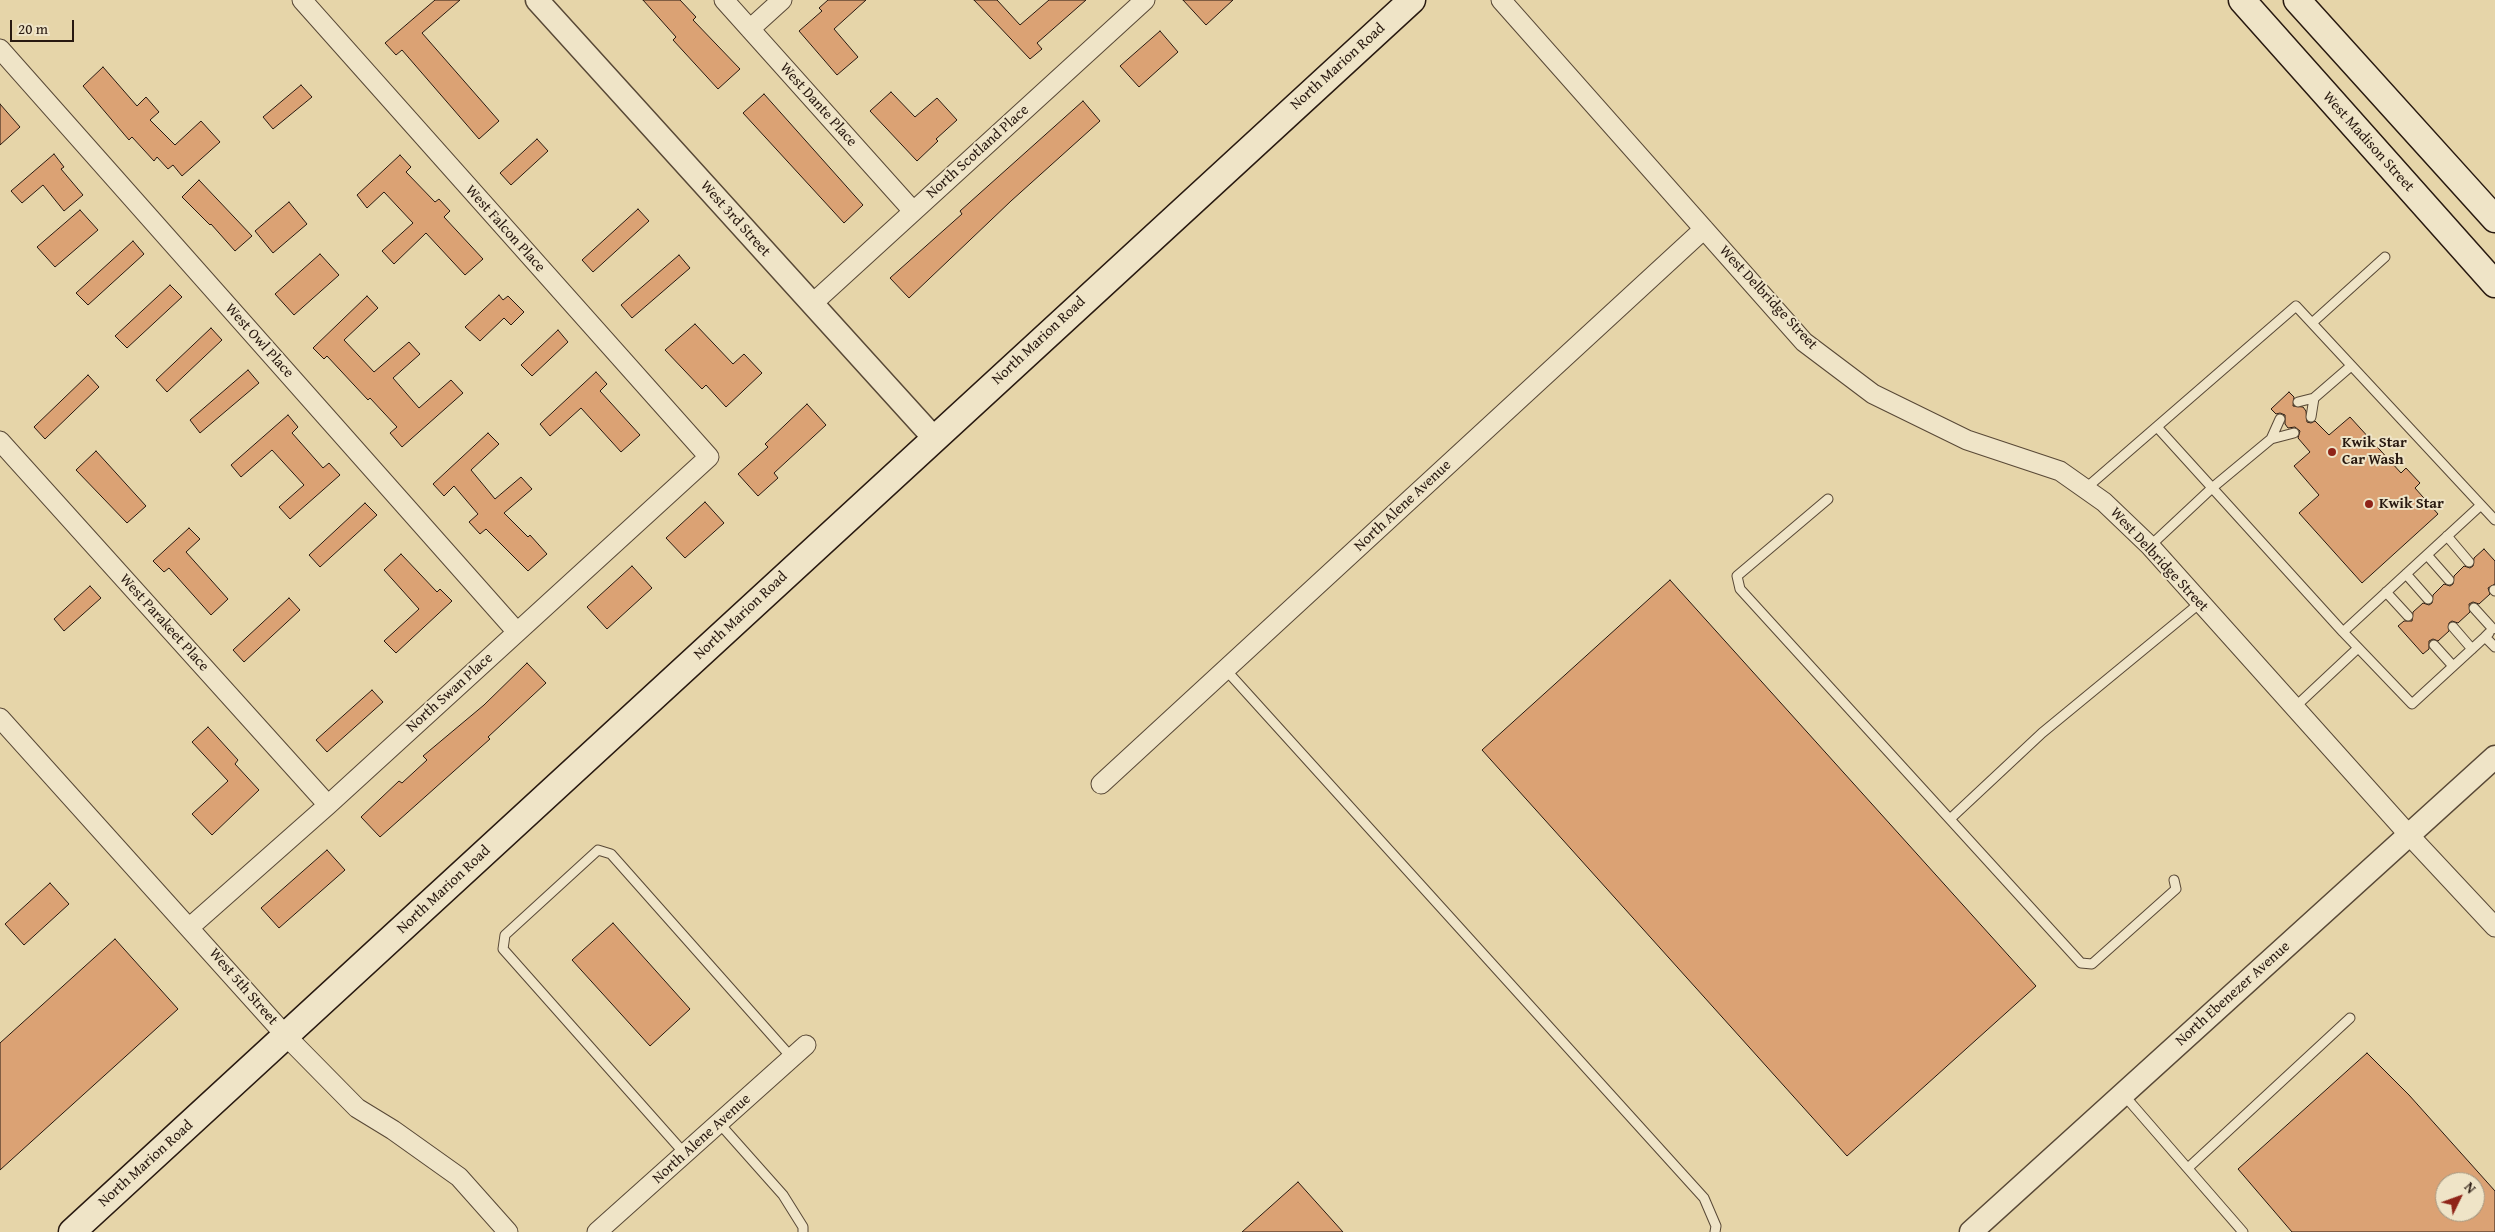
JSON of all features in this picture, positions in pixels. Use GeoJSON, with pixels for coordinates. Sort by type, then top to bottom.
{"type":"FeatureCollection","features":[{"type":"Feature","properties":{"kind":"main road","name":"North Marion Road"},"geometry":{"type":"LineString","coordinates":[[72,1232],[1412,0]]}},
{"type":"Feature","properties":{"kind":"main road","name":"West Madison Street"},"geometry":{"type":"LineString","coordinates":[[2242,0],[2495,284]]}},
{"type":"Feature","properties":{"kind":"main road"},"geometry":{"type":"LineString","coordinates":[[2298,0],[2495,219]]}},
{"type":"Feature","properties":{"kind":"street","name":"West Falcon Place"},"geometry":{"type":"LineString","coordinates":[[302,0],[709,457]]}},
{"type":"Feature","properties":{"kind":"street","name":"West 3rd Street"},"geometry":{"type":"LineString","coordinates":[[537,0],[934,438]]}},
{"type":"Feature","properties":{"kind":"street","name":"West Dante Place"},"geometry":{"type":"LineString","coordinates":[[724,0],[914,211]]}},
{"type":"Feature","properties":{"kind":"street"},"geometry":{"type":"LineString","coordinates":[[750,30],[782,0]]}},
{"type":"Feature","properties":{"kind":"street","name":"North Scotland Place"},"geometry":{"type":"LineString","coordinates":[[812,304],[1145,0]]}},
{"type":"Feature","properties":{"kind":"street","name":"West Delbridge Street"},"geometry":{"type":"LineString","coordinates":[[1501,0],[1804,342],[1872,394],[1967,440],[2060,471],[2104,502],[2150,546],[2408,835],[2495,927]]}},
{"type":"Feature","properties":{"kind":"street","name":"West Owl Place"},"geometry":{"type":"LineString","coordinates":[[0,49],[518,632]]}},
{"type":"Feature","properties":{"kind":"street","name":"North Alene Avenue"},"geometry":{"type":"LineString","coordinates":[[1101,784],[1704,229]]}},
{"type":"Feature","properties":{"kind":"street","name":"West Parakeet Place"},"geometry":{"type":"LineString","coordinates":[[0,441],[328,805]]}},
{"type":"Feature","properties":{"kind":"street","name":"North Swan Place"},"geometry":{"type":"LineString","coordinates":[[190,927],[328,805],[709,457]]}},
{"type":"Feature","properties":{"kind":"street","name":"West 5th Street"},"geometry":{"type":"LineString","coordinates":[[0,718],[190,927],[286,1036],[357,1108],[393,1130],[459,1177],[508,1232]]}},
{"type":"Feature","properties":{"kind":"street","name":"North Ebenezer Avenue"},"geometry":{"type":"LineString","coordinates":[[1971,1232],[2495,756]]}},
{"type":"Feature","properties":{"kind":"street","name":"North Alene Avenue"},"geometry":{"type":"LineString","coordinates":[[598,1232],[806,1045]]}},
{"type":"Feature","properties":{"kind":"lane"},"geometry":{"type":"LineString","coordinates":[[2312,323],[2385,257]]}},
{"type":"Feature","properties":{"kind":"lane"},"geometry":{"type":"LineString","coordinates":[[2085,488],[2296,306],[2495,520]]}},
{"type":"Feature","properties":{"kind":"lane"},"geometry":{"type":"LineString","coordinates":[[2298,402],[2314,398],[2351,366]]}},
{"type":"Feature","properties":{"kind":"lane"},"geometry":{"type":"LineString","coordinates":[[2311,417],[2314,398]]}},
{"type":"Feature","properties":{"kind":"lane"},"geometry":{"type":"LineString","coordinates":[[2150,546],[2212,488],[2271,439],[2280,419]]}},
{"type":"Feature","properties":{"kind":"lane"},"geometry":{"type":"LineString","coordinates":[[2157,426],[2343,632],[2412,704],[2494,628],[2474,608]]}},
{"type":"Feature","properties":{"kind":"lane"},"geometry":{"type":"LineString","coordinates":[[2271,439],[2294,434]]}},
{"type":"Feature","properties":{"kind":"lane"},"geometry":{"type":"LineString","coordinates":[[1828,499],[1737,576],[1740,589],[2081,963],[2092,964],[2176,889],[2174,880]]}},
{"type":"Feature","properties":{"kind":"lane"},"geometry":{"type":"LineString","coordinates":[[2343,632],[2481,505]]}},
{"type":"Feature","properties":{"kind":"lane"},"geometry":{"type":"LineString","coordinates":[[2447,536],[2469,562]]}},
{"type":"Feature","properties":{"kind":"lane"},"geometry":{"type":"LineString","coordinates":[[2427,555],[2449,580]]}},
{"type":"Feature","properties":{"kind":"lane"},"geometry":{"type":"LineString","coordinates":[[2406,574],[2428,599]]}},
{"type":"Feature","properties":{"kind":"lane"},"geometry":{"type":"LineString","coordinates":[[2386,592],[2408,616]]}},
{"type":"Feature","properties":{"kind":"lane"},"geometry":{"type":"LineString","coordinates":[[1950,819],[2042,733],[2200,603]]}},
{"type":"Feature","properties":{"kind":"lane"},"geometry":{"type":"LineString","coordinates":[[2453,627],[2472,649]]}},
{"type":"Feature","properties":{"kind":"lane"},"geometry":{"type":"LineString","coordinates":[[2485,637],[2495,647]]}},
{"type":"Feature","properties":{"kind":"lane"},"geometry":{"type":"LineString","coordinates":[[2434,645],[2453,666]]}},
{"type":"Feature","properties":{"kind":"lane"},"geometry":{"type":"LineString","coordinates":[[2294,708],[2358,648]]}},
{"type":"Feature","properties":{"kind":"lane"},"geometry":{"type":"LineString","coordinates":[[1226,670],[1704,1198],[1716,1226],[1715,1232]]}},
{"type":"Feature","properties":{"kind":"lane"},"geometry":{"type":"LineString","coordinates":[[685,1154],[503,949],[505,935],[598,850],[611,854],[792,1058]]}},
{"type":"Feature","properties":{"kind":"lane"},"geometry":{"type":"LineString","coordinates":[[2188,1168],[2350,1018]]}},
{"type":"Feature","properties":{"kind":"lane"},"geometry":{"type":"LineString","coordinates":[[2123,1094],[2243,1232]]}},
{"type":"Feature","properties":{"kind":"lane"},"geometry":{"type":"LineString","coordinates":[[719,1123],[783,1195],[803,1227],[803,1232]]}},
{"type":"Feature","properties":{"kind":"building"},"geometry":{"type":"Polygon","coordinates":[[[435,0],[460,0],[422,33],[499,121],[479,139],[402,50],[396,55],[385,43],[435,0]]]}},
{"type":"Feature","properties":{"kind":"building"},"geometry":{"type":"Polygon","coordinates":[[[643,0],[680,0],[696,17],[693,20],[740,69],[718,89],[673,40],[676,37],[643,0]]]}},
{"type":"Feature","properties":{"kind":"building"},"geometry":{"type":"Polygon","coordinates":[[[828,0],[866,0],[834,29],[858,57],[837,75],[799,31],[822,11],[819,8],[828,0]]]}},
{"type":"Feature","properties":{"kind":"building"},"geometry":{"type":"Polygon","coordinates":[[[974,0],[997,0],[1020,25],[1049,0],[1086,0],[1037,43],[1042,49],[1030,59],[974,0]]]}},
{"type":"Feature","properties":{"kind":"building"},"geometry":{"type":"Polygon","coordinates":[[[1183,0],[1233,0],[1206,25],[1183,0]]]}},
{"type":"Feature","properties":{"kind":"building"},"geometry":{"type":"Polygon","coordinates":[[[1160,31],[1178,52],[1139,87],[1120,66],[1160,31]]]}},
{"type":"Feature","properties":{"kind":"building"},"geometry":{"type":"Polygon","coordinates":[[[103,67],[137,106],[146,97],[159,112],[150,120],[175,145],[201,121],[220,142],[182,176],[173,165],[168,169],[157,157],[154,161],[132,137],[129,140],[83,86],[103,67]]]}},
{"type":"Feature","properties":{"kind":"building"},"geometry":{"type":"Polygon","coordinates":[[[301,85],[312,97],[273,129],[263,117],[301,85]]]}},
{"type":"Feature","properties":{"kind":"building"},"geometry":{"type":"Polygon","coordinates":[[[891,92],[915,117],[937,98],[957,120],[936,139],[938,141],[917,161],[870,111],[891,92]]]}},
{"type":"Feature","properties":{"kind":"building"},"geometry":{"type":"Polygon","coordinates":[[[764,94],[863,205],[844,223],[743,113],[764,94]]]}},
{"type":"Feature","properties":{"kind":"building"},"geometry":{"type":"Polygon","coordinates":[[[1083,101],[1100,121],[1011,201],[909,298],[890,278],[962,214],[960,211],[1083,101]]]}},
{"type":"Feature","properties":{"kind":"building"},"geometry":{"type":"Polygon","coordinates":[[[0,104],[20,127],[0,145],[0,104]]]}},
{"type":"Feature","properties":{"kind":"building"},"geometry":{"type":"Polygon","coordinates":[[[537,139],[548,151],[511,185],[500,173],[537,139]]]}},
{"type":"Feature","properties":{"kind":"building"},"geometry":{"type":"Polygon","coordinates":[[[54,154],[64,167],[61,169],[83,195],[64,211],[43,185],[22,203],[11,191],[54,154]]]}},
{"type":"Feature","properties":{"kind":"building"},"geometry":{"type":"Polygon","coordinates":[[[400,155],[411,167],[406,172],[435,202],[439,199],[450,211],[444,217],[483,259],[465,275],[426,233],[394,264],[382,251],[413,223],[384,192],[367,208],[357,195],[400,155]]]}},
{"type":"Feature","properties":{"kind":"building"},"geometry":{"type":"Polygon","coordinates":[[[199,180],[252,236],[235,251],[211,224],[182,197],[199,180]]]}},
{"type":"Feature","properties":{"kind":"building"},"geometry":{"type":"Polygon","coordinates":[[[289,202],[307,224],[273,253],[255,231],[289,202]]]}},
{"type":"Feature","properties":{"kind":"building"},"geometry":{"type":"Polygon","coordinates":[[[638,209],[649,221],[593,272],[582,260],[638,209]]]}},
{"type":"Feature","properties":{"kind":"building"},"geometry":{"type":"Polygon","coordinates":[[[80,210],[98,230],[55,267],[37,247],[80,210]]]}},
{"type":"Feature","properties":{"kind":"building"},"geometry":{"type":"Polygon","coordinates":[[[133,241],[144,254],[88,305],[76,293],[133,241]]]}},
{"type":"Feature","properties":{"kind":"building"},"geometry":{"type":"Polygon","coordinates":[[[320,254],[339,275],[294,315],[275,294],[320,254]]]}},
{"type":"Feature","properties":{"kind":"building"},"geometry":{"type":"Polygon","coordinates":[[[679,255],[690,268],[632,318],[621,305],[679,255]]]}},
{"type":"Feature","properties":{"kind":"building"},"geometry":{"type":"Polygon","coordinates":[[[170,285],[182,297],[127,348],[115,336],[170,285]]]}},
{"type":"Feature","properties":{"kind":"building"},"geometry":{"type":"Polygon","coordinates":[[[499,295],[503,300],[508,296],[524,312],[511,325],[504,318],[480,341],[465,327],[499,295]]]}},
{"type":"Feature","properties":{"kind":"building"},"geometry":{"type":"Polygon","coordinates":[[[367,296],[378,308],[344,340],[374,372],[409,342],[420,354],[393,378],[419,408],[451,380],[463,393],[402,447],[390,433],[397,427],[370,398],[368,400],[327,356],[324,359],[313,348],[367,296]]]}},
{"type":"Feature","properties":{"kind":"building"},"geometry":{"type":"Polygon","coordinates":[[[695,324],[733,364],[744,354],[762,373],[726,407],[706,385],[702,389],[665,350],[695,324]]]}},
{"type":"Feature","properties":{"kind":"building"},"geometry":{"type":"Polygon","coordinates":[[[211,328],[222,340],[167,392],[156,380],[211,328]]]}},
{"type":"Feature","properties":{"kind":"building"},"geometry":{"type":"Polygon","coordinates":[[[558,330],[568,342],[532,376],[521,365],[558,330]]]}},
{"type":"Feature","properties":{"kind":"building"},"geometry":{"type":"Polygon","coordinates":[[[248,370],[259,383],[200,433],[190,420],[248,370]]]}},
{"type":"Feature","properties":{"kind":"building"},"geometry":{"type":"Polygon","coordinates":[[[596,372],[607,384],[600,391],[640,435],[621,452],[581,408],[550,436],[540,424],[596,372]]]}},
{"type":"Feature","properties":{"kind":"building"},"geometry":{"type":"Polygon","coordinates":[[[88,375],[99,387],[45,439],[34,427],[88,375]]]}},
{"type":"Feature","properties":{"kind":"building","name":"Kwik Star"},"geometry":{"type":"Polygon","coordinates":[[[2289,392],[2294,397],[2293,406],[2303,407],[2306,411],[2307,422],[2315,421],[2329,435],[2350,417],[2401,473],[2406,468],[2420,483],[2415,488],[2438,514],[2362,583],[2299,513],[2319,495],[2294,466],[2310,452],[2298,438],[2300,431],[2295,427],[2288,428],[2285,424],[2285,415],[2276,414],[2271,409],[2289,392]]]}},
{"type":"Feature","properties":{"kind":"building"},"geometry":{"type":"Polygon","coordinates":[[[807,404],[826,425],[774,473],[778,478],[758,496],[738,474],[768,447],[765,444],[807,404]]]}},
{"type":"Feature","properties":{"kind":"building"},"geometry":{"type":"Polygon","coordinates":[[[288,415],[298,427],[292,433],[323,468],[329,463],[340,475],[290,519],[279,507],[304,485],[272,450],[241,477],[231,465],[288,415]]]}},
{"type":"Feature","properties":{"kind":"building"},"geometry":{"type":"Polygon","coordinates":[[[488,433],[499,444],[471,470],[495,499],[521,477],[532,489],[504,513],[528,537],[530,535],[547,554],[528,571],[486,529],[480,534],[469,522],[478,514],[454,486],[444,496],[433,484],[488,433]]]}},
{"type":"Feature","properties":{"kind":"building"},"geometry":{"type":"Polygon","coordinates":[[[96,451],[146,506],[127,523],[76,470],[96,451]]]}},
{"type":"Feature","properties":{"kind":"building"},"geometry":{"type":"Polygon","coordinates":[[[705,502],[724,523],[685,558],[666,538],[705,502]]]}},
{"type":"Feature","properties":{"kind":"building"},"geometry":{"type":"Polygon","coordinates":[[[365,503],[377,515],[320,567],[309,555],[365,503]]]}},
{"type":"Feature","properties":{"kind":"building"},"geometry":{"type":"Polygon","coordinates":[[[189,528],[200,539],[186,552],[228,599],[211,615],[169,568],[164,572],[153,561],[189,528]]]}},
{"type":"Feature","properties":{"kind":"building"},"geometry":{"type":"Polygon","coordinates":[[[2484,549],[2495,561],[2495,584],[2488,588],[2490,594],[2479,604],[2473,602],[2469,604],[2470,612],[2458,623],[2452,621],[2449,623],[2449,631],[2438,641],[2433,639],[2429,641],[2429,649],[2423,654],[2398,626],[2404,621],[2412,621],[2413,612],[2423,603],[2429,605],[2432,603],[2433,595],[2444,584],[2450,586],[2453,584],[2454,576],[2464,566],[2470,568],[2473,566],[2474,558],[2484,549]]]}},
{"type":"Feature","properties":{"kind":"building"},"geometry":{"type":"Polygon","coordinates":[[[401,554],[437,592],[440,589],[452,601],[396,653],[384,641],[419,609],[384,570],[401,554]]]}},
{"type":"Feature","properties":{"kind":"building"},"geometry":{"type":"Polygon","coordinates":[[[632,566],[652,588],[607,629],[587,607],[632,566]]]}},
{"type":"Feature","properties":{"kind":"building"},"geometry":{"type":"Polygon","coordinates":[[[1670,580],[2036,986],[1847,1156],[1482,750],[1670,580]]]}},
{"type":"Feature","properties":{"kind":"building"},"geometry":{"type":"Polygon","coordinates":[[[90,586],[101,598],[64,631],[54,619],[90,586]]]}},
{"type":"Feature","properties":{"kind":"building"},"geometry":{"type":"Polygon","coordinates":[[[289,598],[300,610],[244,662],[233,650],[289,598]]]}},
{"type":"Feature","properties":{"kind":"building"},"geometry":{"type":"Polygon","coordinates":[[[527,663],[546,683],[488,737],[490,739],[380,837],[361,817],[399,781],[402,783],[427,760],[423,756],[484,705],[527,663]]]}},
{"type":"Feature","properties":{"kind":"building"},"geometry":{"type":"Polygon","coordinates":[[[372,690],[383,702],[327,752],[316,740],[372,690]]]}},
{"type":"Feature","properties":{"kind":"building"},"geometry":{"type":"Polygon","coordinates":[[[208,727],[238,760],[235,764],[259,790],[212,835],[192,814],[228,781],[192,742],[208,727]]]}},
{"type":"Feature","properties":{"kind":"building"},"geometry":{"type":"Polygon","coordinates":[[[327,850],[345,870],[279,928],[261,908],[327,850]]]}},
{"type":"Feature","properties":{"kind":"building"},"geometry":{"type":"Polygon","coordinates":[[[50,883],[69,904],[24,945],[5,924],[50,883]]]}},
{"type":"Feature","properties":{"kind":"building"},"geometry":{"type":"Polygon","coordinates":[[[613,923],[690,1009],[650,1046],[572,960],[613,923]]]}},
{"type":"Feature","properties":{"kind":"building"},"geometry":{"type":"Polygon","coordinates":[[[115,939],[178,1009],[0,1170],[0,1043],[115,939]]]}},
{"type":"Feature","properties":{"kind":"building"},"geometry":{"type":"Polygon","coordinates":[[[2367,1053],[2409,1095],[2478,1172],[2435,1172],[2435,1222],[2485,1222],[2485,1180],[2495,1191],[2495,1232],[2292,1232],[2238,1169],[2367,1053]]]}},
{"type":"Feature","properties":{"kind":"building"},"geometry":{"type":"Polygon","coordinates":[[[1298,1182],[1343,1232],[1242,1232],[1298,1182]]]}},
{"type":"Feature","properties":{"kind":"place","name":"Kwik Star Car Wash"},"geometry":{"type":"Point","coordinates":[2332,452]}},
{"type":"Feature","properties":{"kind":"place","name":"Kwik Star"},"geometry":{"type":"Point","coordinates":[2369,504]}}]}
